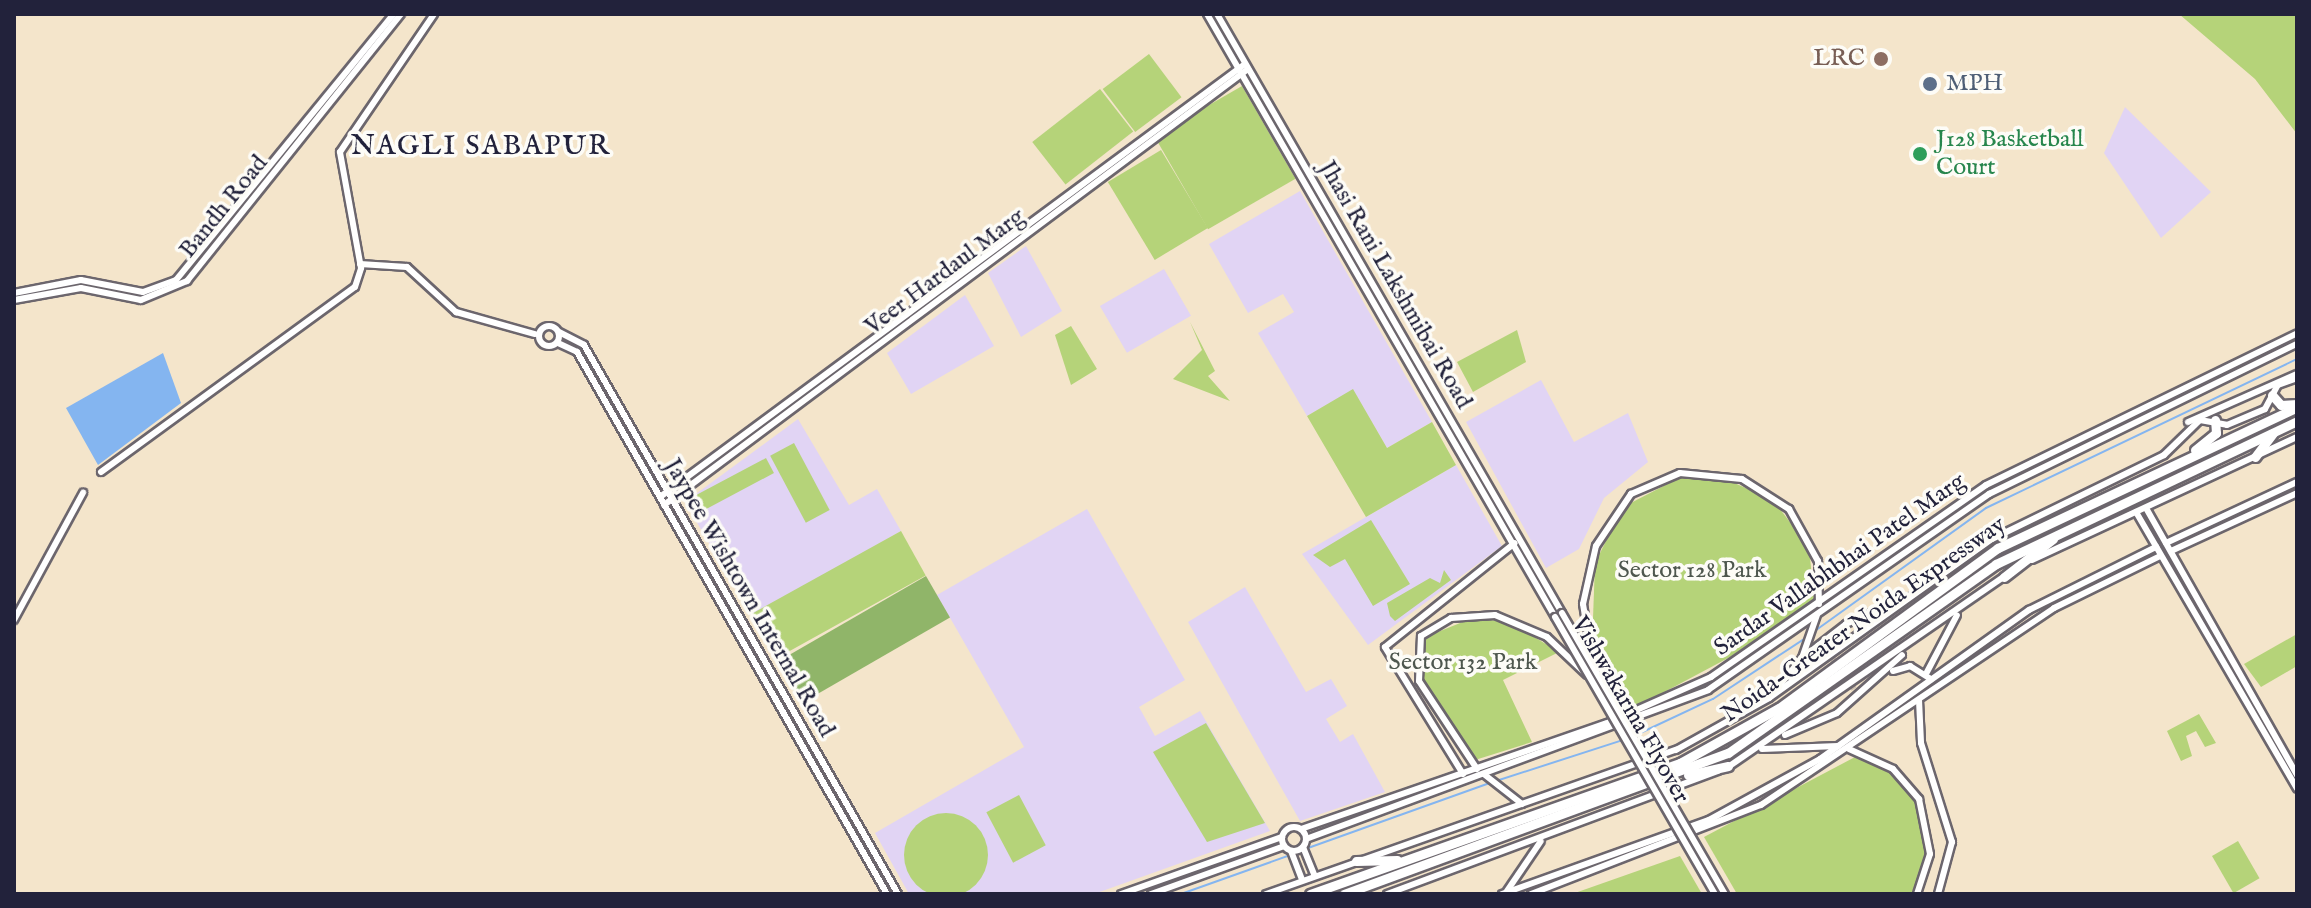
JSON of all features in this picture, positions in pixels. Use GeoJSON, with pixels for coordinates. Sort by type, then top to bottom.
{"type":"FeatureCollection","features":[{"type":"Feature","properties":{"kind":"highway"},"geometry":{"type":"LineString","coordinates":[[2272,395],[2281,405],[2297,406]]}},
{"type":"Feature","properties":{"kind":"highway","name":"Noida-Greater Noida Expressway"},"geometry":{"type":"LineString","coordinates":[[1310,894],[1722,742],[1990,553],[2297,406]]}},
{"type":"Feature","properties":{"kind":"highway"},"geometry":{"type":"LineString","coordinates":[[2167,468],[2207,442],[2215,420]]}},
{"type":"Feature","properties":{"kind":"highway","name":"Noida-Greater Noida Expressway"},"geometry":{"type":"LineString","coordinates":[[1344,894],[1672,778],[1786,718],[1996,564],[2086,517],[2297,421]]}},
{"type":"Feature","properties":{"kind":"highway"},"geometry":{"type":"LineString","coordinates":[[2255,457],[2273,433]]}},
{"type":"Feature","properties":{"kind":"highway"},"geometry":{"type":"LineString","coordinates":[[2004,577],[2086,517]]}},
{"type":"Feature","properties":{"kind":"highway"},"geometry":{"type":"LineString","coordinates":[[1672,778],[1728,766]]}},
{"type":"Feature","properties":{"kind":"highway"},"geometry":{"type":"LineString","coordinates":[[1356,861],[1410,859]]}},
{"type":"Feature","properties":{"kind":"street","name":"Bandh Road"},"geometry":{"type":"LineString","coordinates":[[14,293],[81,284],[143,292],[187,271],[394,14]]}},
{"type":"Feature","properties":{"kind":"street","name":"Bandh Road"},"geometry":{"type":"LineString","coordinates":[[14,300],[81,284],[141,300],[187,281],[401,14]]}},
{"type":"Feature","properties":{"kind":"street"},"geometry":{"type":"LineString","coordinates":[[101,472],[339,305],[360,279],[340,152],[434,14]]}},
{"type":"Feature","properties":{"kind":"street","name":"Jhasi Rani Lakshmibai Road"},"geometry":{"type":"LineString","coordinates":[[1207,14],[1244,69]]}},
{"type":"Feature","properties":{"kind":"street","name":"Jhasi Rani Lakshmibai Road"},"geometry":{"type":"LineString","coordinates":[[1217,14],[1244,69],[1517,542],[1540,575]]}},
{"type":"Feature","properties":{"kind":"street","name":"Veer Hardaul Marg"},"geometry":{"type":"LineString","coordinates":[[663,495],[1244,69]]}},
{"type":"Feature","properties":{"kind":"street","name":"Veer Hardaul Marg"},"geometry":{"type":"LineString","coordinates":[[668,503],[1244,69]]}},
{"type":"Feature","properties":{"kind":"street"},"geometry":{"type":"LineString","coordinates":[[360,264],[407,267],[456,312],[535,334],[544,328],[559,332],[558,343]]}},
{"type":"Feature","properties":{"kind":"street","name":"Jaypee Wishtown Internal Road"},"geometry":{"type":"LineString","coordinates":[[559,332],[584,345],[663,495]]}},
{"type":"Feature","properties":{"kind":"street","name":"Sardar Vallabhbhai Patel Marg"},"geometry":{"type":"LineString","coordinates":[[1121,894],[1386,797],[1477,769],[1711,677],[1986,485],[2297,333]]}},
{"type":"Feature","properties":{"kind":"street","name":"Jaypee Wishtown Internal Road"},"geometry":{"type":"LineString","coordinates":[[535,334],[577,352],[898,894]]}},
{"type":"Feature","properties":{"kind":"street","name":"Sardar Vallabhbhai Patel Marg"},"geometry":{"type":"LineString","coordinates":[[1306,839],[1488,776],[1708,690],[2000,488],[2220,387],[2297,344]]}},
{"type":"Feature","properties":{"kind":"street"},"geometry":{"type":"LineString","coordinates":[[2141,465],[2216,406],[2261,386],[2297,376]]}},
{"type":"Feature","properties":{"kind":"street"},"geometry":{"type":"LineString","coordinates":[[1266,894],[1676,750],[1759,704],[1992,539],[2164,455],[2192,424],[2215,420],[2231,425],[2267,407],[2272,395],[2297,376]]}},
{"type":"Feature","properties":{"kind":"street"},"geometry":{"type":"LineString","coordinates":[[2261,386],[2272,395]]}},
{"type":"Feature","properties":{"kind":"street"},"geometry":{"type":"LineString","coordinates":[[2215,420],[2216,406]]}},
{"type":"Feature","properties":{"kind":"street"},"geometry":{"type":"LineString","coordinates":[[1387,894],[1728,766],[1782,735],[1903,652],[2004,577],[2297,437]]}},
{"type":"Feature","properties":{"kind":"street"},"geometry":{"type":"LineString","coordinates":[[1594,669],[1583,604],[1596,546],[1620,504],[1661,479],[1702,471],[1759,485],[1789,509],[1818,561],[1820,603],[1802,658],[1759,704]]}},
{"type":"Feature","properties":{"kind":"street"},"geometry":{"type":"LineString","coordinates":[[2166,543],[2297,482]]}},
{"type":"Feature","properties":{"kind":"street"},"geometry":{"type":"LineString","coordinates":[[14,620],[83,493]]}},
{"type":"Feature","properties":{"kind":"street"},"geometry":{"type":"LineString","coordinates":[[2171,551],[2297,493]]}},
{"type":"Feature","properties":{"kind":"street","name":"Jaypee Wishtown Internal Road"},"geometry":{"type":"LineString","coordinates":[[668,503],[887,894]]}},
{"type":"Feature","properties":{"kind":"street"},"geometry":{"type":"LineString","coordinates":[[2146,508],[2297,775]]}},
{"type":"Feature","properties":{"kind":"street"},"geometry":{"type":"LineString","coordinates":[[2136,512],[2297,789]]}},
{"type":"Feature","properties":{"kind":"street"},"geometry":{"type":"LineString","coordinates":[[1463,774],[1385,647],[1517,542]]}},
{"type":"Feature","properties":{"kind":"street","name":"Vishwakarma Flyover"},"geometry":{"type":"LineString","coordinates":[[1517,542],[1592,680],[1714,889],[1726,894]]}},
{"type":"Feature","properties":{"kind":"street"},"geometry":{"type":"LineString","coordinates":[[1505,893],[1710,824],[1838,746],[2029,610],[2156,547]]}},
{"type":"Feature","properties":{"kind":"street"},"geometry":{"type":"LineString","coordinates":[[1531,894],[1710,824],[1849,749],[2054,608],[2160,556]]}},
{"type":"Feature","properties":{"kind":"street","name":"Vishwakarma Flyover"},"geometry":{"type":"LineString","coordinates":[[1540,575],[1558,615],[1594,669],[1714,889]]}},
{"type":"Feature","properties":{"kind":"street"},"geometry":{"type":"LineString","coordinates":[[1802,658],[1824,648],[1861,615],[1902,600]]}},
{"type":"Feature","properties":{"kind":"street"},"geometry":{"type":"LineString","coordinates":[[1927,672],[1962,607]]}},
{"type":"Feature","properties":{"kind":"street"},"geometry":{"type":"LineString","coordinates":[[1477,769],[1425,694],[1416,645],[1436,625],[1475,614],[1532,628],[1592,680]]}},
{"type":"Feature","properties":{"kind":"street"},"geometry":{"type":"LineString","coordinates":[[1810,638],[1824,648]]}},
{"type":"Feature","properties":{"kind":"street"},"geometry":{"type":"LineString","coordinates":[[1782,735],[1819,724],[1893,671],[1903,652]]}},
{"type":"Feature","properties":{"kind":"street"},"geometry":{"type":"LineString","coordinates":[[1893,671],[1927,672]]}},
{"type":"Feature","properties":{"kind":"street"},"geometry":{"type":"LineString","coordinates":[[1927,672],[1931,679]]}},
{"type":"Feature","properties":{"kind":"street"},"geometry":{"type":"LineString","coordinates":[[1854,689],[1859,696]]}},
{"type":"Feature","properties":{"kind":"street"},"geometry":{"type":"LineString","coordinates":[[1919,700],[1921,743],[1952,842],[1938,894]]}},
{"type":"Feature","properties":{"kind":"street"},"geometry":{"type":"LineString","coordinates":[[1757,750],[1838,746]]}},
{"type":"Feature","properties":{"kind":"street"},"geometry":{"type":"LineString","coordinates":[[1849,749],[1893,769],[1919,799],[1930,854],[1917,894]]}},
{"type":"Feature","properties":{"kind":"street"},"geometry":{"type":"LineString","coordinates":[[1488,776],[1522,804]]}},
{"type":"Feature","properties":{"kind":"street"},"geometry":{"type":"LineString","coordinates":[[1301,829],[1306,839],[1303,847],[1315,876]]}},
{"type":"Feature","properties":{"kind":"street"},"geometry":{"type":"LineString","coordinates":[[1282,837],[1302,880]]}},
{"type":"Feature","properties":{"kind":"street"},"geometry":{"type":"LineString","coordinates":[[1505,893],[1543,838]]}},
{"type":"Feature","properties":{"kind":"street"},"geometry":{"type":"LineString","coordinates":[[1151,894],[1284,846]]}},
{"type":"Feature","properties":{"kind":"street"},"geometry":{"type":"LineString","coordinates":[[1291,851],[1303,847]]}},
{"type":"Feature","properties":{"kind":"shaded area"},"geometry":{"type":"Polygon","coordinates":[[[2125,107],[2211,192],[2161,238],[2104,153],[2125,107]]]}},
{"type":"Feature","properties":{"kind":"shaded area"},"geometry":{"type":"Polygon","coordinates":[[[1300,191],[1432,422],[1387,448],[1353,390],[1307,416],[1258,333],[1294,312],[1283,294],[1248,313],[1209,244],[1300,191]]]}},
{"type":"Feature","properties":{"kind":"shaded area"},"geometry":{"type":"Polygon","coordinates":[[[1026,246],[1062,311],[1021,337],[988,273],[1026,246]]]}},
{"type":"Feature","properties":{"kind":"shaded area"},"geometry":{"type":"Polygon","coordinates":[[[1164,269],[1191,316],[1127,353],[1100,306],[1164,269]]]}},
{"type":"Feature","properties":{"kind":"shaded area"},"geometry":{"type":"Polygon","coordinates":[[[965,295],[994,346],[911,394],[887,353],[965,295]]]}},
{"type":"Feature","properties":{"kind":"shaded area"},"geometry":{"type":"Polygon","coordinates":[[[1541,380],[1574,442],[1628,413],[1648,462],[1604,498],[1579,549],[1546,568],[1466,422],[1541,380]]]}},
{"type":"Feature","properties":{"kind":"shaded area"},"geometry":{"type":"Polygon","coordinates":[[[798,419],[849,505],[877,489],[901,531],[752,617],[685,502],[798,419]]]}},
{"type":"Feature","properties":{"kind":"shaded area"},"geometry":{"type":"Polygon","coordinates":[[[1456,465],[1502,546],[1368,645],[1302,554],[1456,465]]]}},
{"type":"Feature","properties":{"kind":"shaded area"},"geometry":{"type":"Polygon","coordinates":[[[1087,509],[1185,680],[1139,707],[1155,736],[1200,711],[1270,831],[1094,894],[909,894],[875,833],[1024,747],[937,595],[1087,509]]]}},
{"type":"Feature","properties":{"kind":"shaded area"},"geometry":{"type":"Polygon","coordinates":[[[1245,587],[1306,692],[1331,679],[1347,706],[1326,719],[1340,742],[1353,734],[1385,792],[1300,821],[1188,622],[1245,587]]]}},
{"type":"Feature","properties":{"kind":"green space"},"geometry":{"type":"Polygon","coordinates":[[[2179,14],[2297,14],[2297,134],[2255,79],[2179,14]]]}},
{"type":"Feature","properties":{"kind":"green space"},"geometry":{"type":"Polygon","coordinates":[[[1149,54],[1181,97],[1135,132],[1103,89],[1149,54]]]}},
{"type":"Feature","properties":{"kind":"green space"},"geometry":{"type":"Polygon","coordinates":[[[1242,86],[1296,179],[1208,229],[1155,136],[1242,86]]]}},
{"type":"Feature","properties":{"kind":"green space"},"geometry":{"type":"Polygon","coordinates":[[[1100,89],[1133,132],[1065,184],[1032,142],[1100,89]]]}},
{"type":"Feature","properties":{"kind":"green space"},"geometry":{"type":"Polygon","coordinates":[[[1161,150],[1208,228],[1155,260],[1108,182],[1161,150]]]}},
{"type":"Feature","properties":{"kind":"green space"},"geometry":{"type":"Polygon","coordinates":[[[1190,322],[1215,371],[1208,376],[1230,401],[1173,379],[1202,350],[1190,322]]]}},
{"type":"Feature","properties":{"kind":"green space"},"geometry":{"type":"Polygon","coordinates":[[[1071,326],[1097,369],[1071,385],[1055,335],[1071,326]]]}},
{"type":"Feature","properties":{"kind":"green space"},"geometry":{"type":"Polygon","coordinates":[[[1517,330],[1526,362],[1473,392],[1457,362],[1517,330]]]}},
{"type":"Feature","properties":{"kind":"green space"},"geometry":{"type":"Polygon","coordinates":[[[1353,389],[1387,448],[1432,422],[1456,465],[1366,517],[1307,416],[1353,389]]]}},
{"type":"Feature","properties":{"kind":"green space"},"geometry":{"type":"Polygon","coordinates":[[[794,443],[830,510],[806,523],[770,456],[794,443]]]}},
{"type":"Feature","properties":{"kind":"green space"},"geometry":{"type":"Polygon","coordinates":[[[766,458],[774,473],[704,510],[696,495],[766,458]]]}},
{"type":"Feature","properties":{"kind":"green space","name":"Sector 128 Park"},"geometry":{"type":"Polygon","coordinates":[[[1681,477],[1723,478],[1773,500],[1809,547],[1814,599],[1730,657],[1625,713],[1592,646],[1595,563],[1623,507],[1681,477]]]}},
{"type":"Feature","properties":{"kind":"green space"},"geometry":{"type":"Polygon","coordinates":[[[1371,520],[1410,584],[1373,606],[1345,559],[1330,567],[1313,555],[1371,520]]]}},
{"type":"Feature","properties":{"kind":"green space"},"geometry":{"type":"Polygon","coordinates":[[[901,531],[926,576],[775,659],[751,614],[901,531]]]}},
{"type":"Feature","properties":{"kind":"green space"},"geometry":{"type":"Polygon","coordinates":[[[1444,570],[1451,580],[1395,621],[1390,616],[1387,603],[1430,578],[1440,583],[1444,570]]]}},
{"type":"Feature","properties":{"kind":"green space"},"geometry":{"type":"Polygon","coordinates":[[[926,576],[950,618],[801,704],[777,662],[926,576]]]}},
{"type":"Feature","properties":{"kind":"green space","name":"Sector 132 Park"},"geometry":{"type":"Polygon","coordinates":[[[1475,617],[1513,624],[1559,652],[1503,680],[1532,742],[1475,760],[1428,692],[1420,666],[1423,638],[1475,617]]]}},
{"type":"Feature","properties":{"kind":"green space"},"geometry":{"type":"Polygon","coordinates":[[[2297,634],[2297,666],[2261,687],[2244,664],[2297,634]]]}},
{"type":"Feature","properties":{"kind":"green space"},"geometry":{"type":"Polygon","coordinates":[[[2199,714],[2216,743],[2205,747],[2196,731],[2186,736],[2192,756],[2181,761],[2167,731],[2199,714]]]}},
{"type":"Feature","properties":{"kind":"green space"},"geometry":{"type":"Polygon","coordinates":[[[1206,723],[1265,823],[1207,842],[1153,752],[1206,723]]]}},
{"type":"Feature","properties":{"kind":"green space"},"geometry":{"type":"Polygon","coordinates":[[[1855,757],[1892,773],[1913,796],[1927,834],[1926,861],[1911,894],[1737,894],[1704,837],[1855,757]]]}},
{"type":"Feature","properties":{"kind":"green space"},"geometry":{"type":"Polygon","coordinates":[[[1019,795],[1046,845],[1013,863],[986,812],[1019,795]]]}},
{"type":"Feature","properties":{"kind":"green space"},"geometry":{"type":"Polygon","coordinates":[[[938,813],[954,813],[970,820],[981,831],[988,855],[985,871],[976,885],[954,897],[938,897],[922,890],[911,879],[904,863],[904,847],[911,831],[922,820],[938,813]]]}},
{"type":"Feature","properties":{"kind":"green space"},"geometry":{"type":"Polygon","coordinates":[[[2238,841],[2260,878],[2234,893],[2212,856],[2238,841]]]}},
{"type":"Feature","properties":{"kind":"green space"},"geometry":{"type":"Polygon","coordinates":[[[1680,856],[1702,894],[1572,894],[1680,856]]]}},
{"type":"Feature","properties":{"kind":"water"},"geometry":{"type":"Polygon","coordinates":[[[163,353],[181,403],[98,465],[66,408],[163,353]]]}},
{"type":"Feature","properties":{"kind":"waterway"},"geometry":{"type":"LineString","coordinates":[[1812,633],[1986,508],[2297,359]]}},
{"type":"Feature","properties":{"kind":"waterway"},"geometry":{"type":"LineString","coordinates":[[1636,735],[1713,699],[1807,637]]}},
{"type":"Feature","properties":{"kind":"waterway"},"geometry":{"type":"LineString","coordinates":[[1496,781],[1623,740]]}},
{"type":"Feature","properties":{"kind":"waterway"},"geometry":{"type":"LineString","coordinates":[[1308,848],[1490,783]]}},
{"type":"Feature","properties":{"kind":"waterway"},"geometry":{"type":"LineString","coordinates":[[1181,894],[1302,851]]}},
{"type":"Feature","properties":{"kind":"tunnel"},"geometry":{"type":"LineString","coordinates":[[1826,650],[1854,689]]}},
{"type":"Feature","properties":{"kind":"place","name":"LRC"},"geometry":{"type":"Point","coordinates":[1881,59]}},
{"type":"Feature","properties":{"kind":"place","name":"MPH"},"geometry":{"type":"Point","coordinates":[1930,84]}},
{"type":"Feature","properties":{"kind":"place","name":"J128 Basketball Court"},"geometry":{"type":"Point","coordinates":[1920,154]}},
{"type":"Feature","properties":{"kind":"district","name":"NAGLI SABAPUR"},"geometry":{"type":"Point","coordinates":[481,147]}}]}
